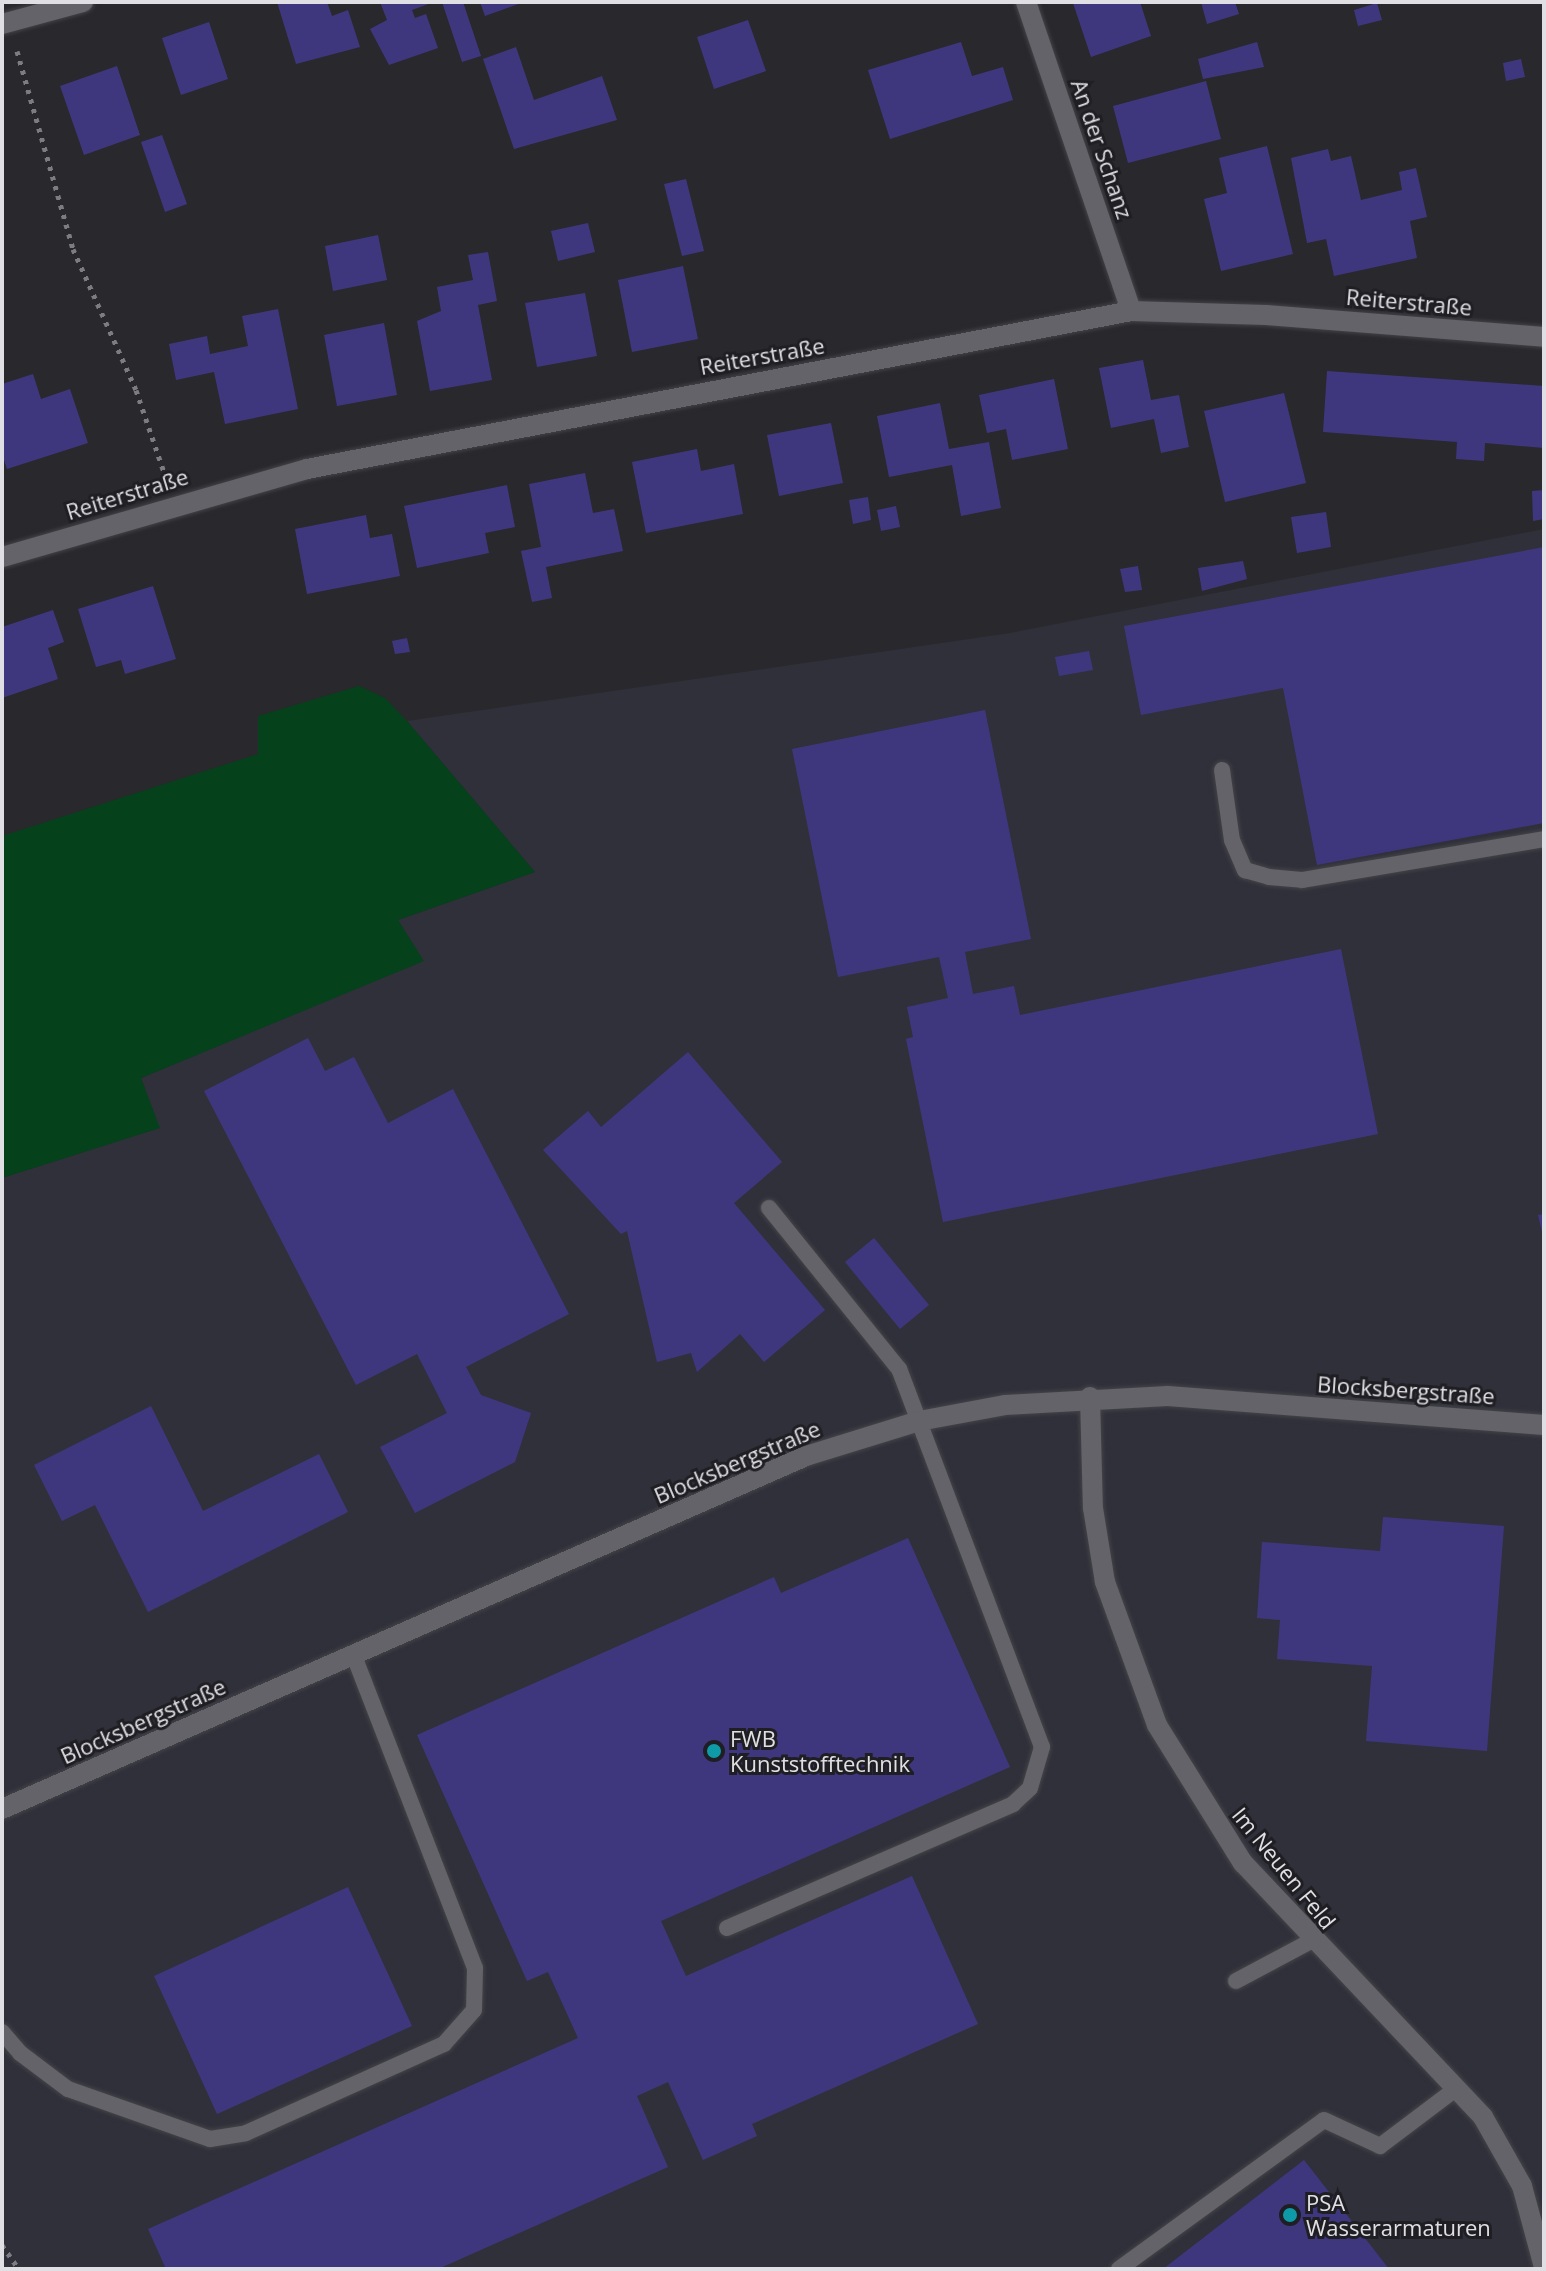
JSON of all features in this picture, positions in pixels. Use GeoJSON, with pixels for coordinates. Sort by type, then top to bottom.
{"type":"FeatureCollection","features":[{"type":"Feature","properties":{"kind":"street"},"geometry":{"type":"LineString","coordinates":[[6,23],[83,2]]}},
{"type":"Feature","properties":{"kind":"street","name":"An der Schanz"},"geometry":{"type":"LineString","coordinates":[[1026,2],[1131,311]]}},
{"type":"Feature","properties":{"kind":"street","name":"Reiterstraße"},"geometry":{"type":"LineString","coordinates":[[2,557],[173,504],[307,469],[478,432],[1131,311],[1266,315],[1544,337]]}},
{"type":"Feature","properties":{"kind":"street","name":"Blocksbergstraße"},"geometry":{"type":"LineString","coordinates":[[2,1809],[806,1456],[919,1421],[1090,1397],[1168,1396],[1544,1425]]}},
{"type":"Feature","properties":{"kind":"street","name":"Im Neuen Feld"},"geometry":{"type":"LineString","coordinates":[[1090,1397],[1093,1508],[1105,1582],[1127,1652],[1157,1725],[1198,1797],[1243,1863],[1311,1941],[1457,2088],[1513,2167],[1536,2225],[1544,2267]]}},
{"type":"Feature","properties":{"kind":"lane"},"geometry":{"type":"LineString","coordinates":[[1222,770],[1236,850],[1245,870],[1269,877],[1302,880],[1544,839]]}},
{"type":"Feature","properties":{"kind":"lane"},"geometry":{"type":"LineString","coordinates":[[727,1928],[1013,1804],[1039,1769],[1042,1747],[899,1369],[769,1208]]}},
{"type":"Feature","properties":{"kind":"lane"},"geometry":{"type":"LineString","coordinates":[[2,2032],[20,2053],[68,2089],[210,2139],[246,2133],[444,2044],[474,2010],[475,1968],[354,1656]]}},
{"type":"Feature","properties":{"kind":"lane"},"geometry":{"type":"LineString","coordinates":[[1236,1981],[1311,1941]]}},
{"type":"Feature","properties":{"kind":"lane"},"geometry":{"type":"LineString","coordinates":[[1119,2269],[1324,2120],[1380,2146],[1457,2088]]}},
{"type":"Feature","properties":{"kind":"path"},"geometry":{"type":"LineString","coordinates":[[6,23],[73,249],[136,390],[173,504]]}},
{"type":"Feature","properties":{"kind":"path"},"geometry":{"type":"LineString","coordinates":[[2,2245],[19,2269]]}},
{"type":"Feature","properties":{"kind":"shaded area"},"geometry":{"type":"Polygon","coordinates":[[[1544,529],[1544,2269],[2,2269],[2,1178],[159,1128],[141,1078],[423,961],[398,920],[535,872],[407,721],[1010,633],[1544,529]]]}},
{"type":"Feature","properties":{"kind":"green space"},"geometry":{"type":"Polygon","coordinates":[[[359,686],[385,698],[407,721],[535,872],[398,920],[424,961],[141,1078],[160,1128],[2,1178],[2,836],[258,754],[258,716],[359,686]]]}},
{"type":"Feature","properties":{"kind":"building"},"geometry":{"type":"Polygon","coordinates":[[[277,2],[327,2],[332,16],[348,10],[360,47],[296,64],[277,2]]]}},
{"type":"Feature","properties":{"kind":"building"},"geometry":{"type":"Polygon","coordinates":[[[380,2],[434,2],[412,10],[415,18],[426,14],[438,48],[389,65],[370,29],[387,20],[380,2]]]}},
{"type":"Feature","properties":{"kind":"building"},"geometry":{"type":"Polygon","coordinates":[[[442,2],[463,2],[481,56],[462,62],[442,2]]]}},
{"type":"Feature","properties":{"kind":"building"},"geometry":{"type":"Polygon","coordinates":[[[480,2],[524,2],[485,16],[480,2]]]}},
{"type":"Feature","properties":{"kind":"building"},"geometry":{"type":"Polygon","coordinates":[[[1140,2],[1151,36],[1091,57],[1073,3],[1140,2]]]}},
{"type":"Feature","properties":{"kind":"building"},"geometry":{"type":"Polygon","coordinates":[[[1201,2],[1235,2],[1239,14],[1207,24],[1201,2]]]}},
{"type":"Feature","properties":{"kind":"building"},"geometry":{"type":"Polygon","coordinates":[[[1377,3],[1382,20],[1358,26],[1354,10],[1377,3]]]}},
{"type":"Feature","properties":{"kind":"building"},"geometry":{"type":"Polygon","coordinates":[[[748,20],[766,71],[714,89],[697,37],[748,20]]]}},
{"type":"Feature","properties":{"kind":"building"},"geometry":{"type":"Polygon","coordinates":[[[209,22],[228,79],[181,95],[162,38],[209,22]]]}},
{"type":"Feature","properties":{"kind":"building"},"geometry":{"type":"Polygon","coordinates":[[[961,42],[972,76],[1003,67],[1013,100],[890,139],[868,70],[961,42]]]}},
{"type":"Feature","properties":{"kind":"building"},"geometry":{"type":"Polygon","coordinates":[[[1257,42],[1264,67],[1203,79],[1198,59],[1257,42]]]}},
{"type":"Feature","properties":{"kind":"building"},"geometry":{"type":"Polygon","coordinates":[[[516,47],[534,100],[602,76],[617,120],[514,149],[483,59],[516,47]]]}},
{"type":"Feature","properties":{"kind":"building"},"geometry":{"type":"Polygon","coordinates":[[[1521,59],[1525,77],[1506,81],[1503,63],[1521,59]]]}},
{"type":"Feature","properties":{"kind":"building"},"geometry":{"type":"Polygon","coordinates":[[[117,66],[140,135],[84,155],[60,86],[117,66]]]}},
{"type":"Feature","properties":{"kind":"building"},"geometry":{"type":"Polygon","coordinates":[[[1206,81],[1221,139],[1128,163],[1113,106],[1206,81]]]}},
{"type":"Feature","properties":{"kind":"building"},"geometry":{"type":"Polygon","coordinates":[[[162,135],[187,204],[165,212],[141,142],[162,135]]]}},
{"type":"Feature","properties":{"kind":"building"},"geometry":{"type":"Polygon","coordinates":[[[1267,146],[1293,254],[1221,271],[1204,199],[1227,193],[1219,158],[1267,146]]]}},
{"type":"Feature","properties":{"kind":"building"},"geometry":{"type":"Polygon","coordinates":[[[1328,149],[1331,161],[1351,156],[1361,200],[1402,190],[1399,172],[1416,168],[1427,217],[1410,221],[1417,258],[1334,276],[1326,239],[1307,243],[1291,158],[1328,149]]]}},
{"type":"Feature","properties":{"kind":"building"},"geometry":{"type":"Polygon","coordinates":[[[686,179],[704,251],[682,256],[664,184],[686,179]]]}},
{"type":"Feature","properties":{"kind":"building"},"geometry":{"type":"Polygon","coordinates":[[[588,223],[595,252],[558,261],[551,231],[588,223]]]}},
{"type":"Feature","properties":{"kind":"building"},"geometry":{"type":"Polygon","coordinates":[[[378,235],[387,280],[333,291],[325,246],[378,235]]]}},
{"type":"Feature","properties":{"kind":"building"},"geometry":{"type":"Polygon","coordinates":[[[488,252],[497,301],[478,305],[492,380],[430,391],[417,321],[441,311],[437,287],[473,280],[468,255],[488,252]]]}},
{"type":"Feature","properties":{"kind":"building"},"geometry":{"type":"Polygon","coordinates":[[[683,266],[698,339],[632,352],[618,280],[683,266]]]}},
{"type":"Feature","properties":{"kind":"building"},"geometry":{"type":"Polygon","coordinates":[[[585,293],[597,356],[537,367],[525,303],[585,293]]]}},
{"type":"Feature","properties":{"kind":"building"},"geometry":{"type":"Polygon","coordinates":[[[278,309],[298,409],[225,424],[214,372],[176,380],[169,344],[207,336],[210,354],[248,346],[242,316],[278,309]]]}},
{"type":"Feature","properties":{"kind":"building"},"geometry":{"type":"Polygon","coordinates":[[[384,323],[397,395],[337,406],[324,335],[384,323]]]}},
{"type":"Feature","properties":{"kind":"building"},"geometry":{"type":"Polygon","coordinates":[[[1143,360],[1151,400],[1179,395],[1189,447],[1161,453],[1154,419],[1111,428],[1099,368],[1143,360]]]}},
{"type":"Feature","properties":{"kind":"building"},"geometry":{"type":"Polygon","coordinates":[[[1327,371],[1544,386],[1544,448],[1485,443],[1484,461],[1456,459],[1457,442],[1323,432],[1327,371]]]}},
{"type":"Feature","properties":{"kind":"building"},"geometry":{"type":"Polygon","coordinates":[[[33,374],[41,399],[70,389],[88,443],[7,469],[2,454],[2,384],[33,374]]]}},
{"type":"Feature","properties":{"kind":"building"},"geometry":{"type":"Polygon","coordinates":[[[1054,379],[1068,449],[1012,460],[1006,429],[987,433],[979,395],[1054,379]]]}},
{"type":"Feature","properties":{"kind":"building"},"geometry":{"type":"Polygon","coordinates":[[[1284,393],[1306,483],[1225,502],[1204,411],[1284,393]]]}},
{"type":"Feature","properties":{"kind":"building"},"geometry":{"type":"Polygon","coordinates":[[[940,403],[949,449],[989,442],[1001,508],[961,516],[952,465],[889,477],[877,416],[940,403]]]}},
{"type":"Feature","properties":{"kind":"building"},"geometry":{"type":"Polygon","coordinates":[[[831,423],[843,483],[779,496],[767,435],[831,423]]]}},
{"type":"Feature","properties":{"kind":"building"},"geometry":{"type":"Polygon","coordinates":[[[697,449],[701,471],[734,464],[743,514],[646,533],[632,462],[697,449]]]}},
{"type":"Feature","properties":{"kind":"building"},"geometry":{"type":"Polygon","coordinates":[[[585,473],[593,513],[614,509],[623,551],[546,567],[552,598],[532,602],[521,551],[541,547],[529,484],[585,473]]]}},
{"type":"Feature","properties":{"kind":"building"},"geometry":{"type":"Polygon","coordinates":[[[507,485],[515,527],[485,533],[489,553],[417,568],[404,506],[507,485]]]}},
{"type":"Feature","properties":{"kind":"building"},"geometry":{"type":"Polygon","coordinates":[[[1544,490],[1544,519],[1533,521],[1532,491],[1544,490]]]}},
{"type":"Feature","properties":{"kind":"building"},"geometry":{"type":"Polygon","coordinates":[[[868,497],[871,520],[853,524],[849,500],[868,497]]]}},
{"type":"Feature","properties":{"kind":"building"},"geometry":{"type":"Polygon","coordinates":[[[896,506],[900,527],[881,531],[877,510],[896,506]]]}},
{"type":"Feature","properties":{"kind":"building"},"geometry":{"type":"Polygon","coordinates":[[[1326,512],[1331,547],[1297,553],[1291,517],[1326,512]]]}},
{"type":"Feature","properties":{"kind":"building"},"geometry":{"type":"Polygon","coordinates":[[[366,515],[370,538],[392,534],[400,576],[307,594],[295,529],[366,515]]]}},
{"type":"Feature","properties":{"kind":"building"},"geometry":{"type":"Polygon","coordinates":[[[1544,547],[1544,823],[1317,865],[1283,688],[1141,715],[1124,626],[1544,547]]]}},
{"type":"Feature","properties":{"kind":"building"},"geometry":{"type":"Polygon","coordinates":[[[1243,561],[1247,579],[1202,591],[1198,568],[1243,561]]]}},
{"type":"Feature","properties":{"kind":"building"},"geometry":{"type":"Polygon","coordinates":[[[1138,566],[1142,590],[1125,592],[1120,569],[1138,566]]]}},
{"type":"Feature","properties":{"kind":"building"},"geometry":{"type":"Polygon","coordinates":[[[153,586],[176,659],[125,674],[121,660],[96,667],[78,609],[153,586]]]}},
{"type":"Feature","properties":{"kind":"building"},"geometry":{"type":"Polygon","coordinates":[[[53,610],[64,642],[48,648],[58,679],[2,698],[2,627],[53,610]]]}},
{"type":"Feature","properties":{"kind":"building"},"geometry":{"type":"Polygon","coordinates":[[[407,638],[410,652],[395,654],[392,641],[407,638]]]}},
{"type":"Feature","properties":{"kind":"building"},"geometry":{"type":"Polygon","coordinates":[[[1089,651],[1093,670],[1059,676],[1055,657],[1089,651]]]}},
{"type":"Feature","properties":{"kind":"building"},"geometry":{"type":"Polygon","coordinates":[[[985,710],[1031,939],[965,952],[973,994],[1014,986],[1020,1015],[1341,949],[1378,1134],[943,1222],[906,1039],[913,1037],[907,1007],[948,998],[939,957],[838,977],[792,749],[985,710]]]}},
{"type":"Feature","properties":{"kind":"building"},"geometry":{"type":"Polygon","coordinates":[[[308,1038],[325,1071],[354,1057],[388,1123],[453,1089],[569,1314],[466,1367],[481,1395],[531,1413],[515,1462],[415,1513],[380,1447],[447,1413],[417,1354],[356,1385],[204,1091],[308,1038]]]}},
{"type":"Feature","properties":{"kind":"building"},"geometry":{"type":"Polygon","coordinates":[[[688,1052],[782,1162],[734,1203],[825,1310],[764,1362],[740,1334],[697,1372],[691,1353],[657,1362],[627,1231],[621,1234],[543,1150],[588,1111],[601,1127],[688,1052]]]}},
{"type":"Feature","properties":{"kind":"building"},"geometry":{"type":"Polygon","coordinates":[[[1544,1214],[1544,1236],[1543,1236],[1538,1215],[1544,1214]]]}},
{"type":"Feature","properties":{"kind":"building"},"geometry":{"type":"Polygon","coordinates":[[[874,1238],[929,1305],[900,1329],[845,1262],[874,1238]]]}},
{"type":"Feature","properties":{"kind":"building"},"geometry":{"type":"Polygon","coordinates":[[[151,1406],[203,1511],[319,1454],[348,1512],[148,1612],[95,1505],[62,1521],[34,1465],[151,1406]]]}},
{"type":"Feature","properties":{"kind":"building"},"geometry":{"type":"Polygon","coordinates":[[[1383,1517],[1504,1526],[1487,1751],[1366,1741],[1372,1666],[1277,1659],[1280,1620],[1257,1618],[1262,1542],[1380,1551],[1383,1517]]]}},
{"type":"Feature","properties":{"kind":"building"},"geometry":{"type":"Polygon","coordinates":[[[908,1538],[1010,1767],[661,1921],[686,1976],[912,1876],[978,2024],[752,2124],[757,2136],[703,2160],[668,2082],[637,2096],[668,2167],[438,2269],[166,2269],[148,2229],[578,2038],[548,1972],[527,1981],[417,1735],[774,1577],[781,1593],[908,1538]]]}},
{"type":"Feature","properties":{"kind":"building"},"geometry":{"type":"Polygon","coordinates":[[[348,1887],[412,2026],[217,2114],[154,1976],[348,1887]]]}},
{"type":"Feature","properties":{"kind":"building","name":"PSA Wasserarmaturen"},"geometry":{"type":"Polygon","coordinates":[[[1304,2160],[1389,2269],[1163,2269],[1304,2160]]]}},
{"type":"Feature","properties":{"kind":"place","name":"FWB Kunststofftechnik"},"geometry":{"type":"Point","coordinates":[714,1751]}},
{"type":"Feature","properties":{"kind":"place","name":"PSA Wasserarmaturen"},"geometry":{"type":"Point","coordinates":[1290,2215]}}]}
